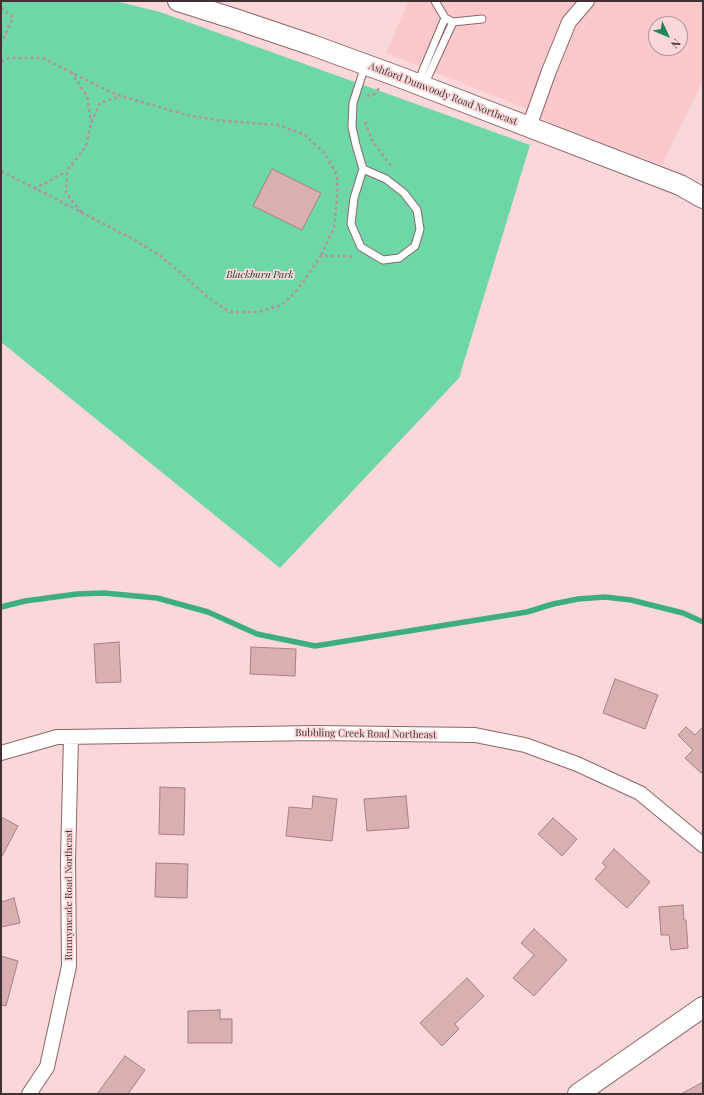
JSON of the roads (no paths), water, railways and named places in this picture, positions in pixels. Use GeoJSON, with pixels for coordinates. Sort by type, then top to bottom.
{"type":"FeatureCollection","features":[{"type":"Feature","properties":{"kind":"main road","name":"Ashford Dunwoody Road Northeast"},"geometry":{"type":"LineString","coordinates":[[178,1],[235,18],[365,64],[680,185],[703,198]]}},
{"type":"Feature","properties":{"kind":"main road"},"geometry":{"type":"LineString","coordinates":[[586,1092],[703,1007]]}},
{"type":"Feature","properties":{"kind":"street"},"geometry":{"type":"LineString","coordinates":[[529,127],[549,71],[569,22],[587,1]]}},
{"type":"Feature","properties":{"kind":"street","name":"Bubbling Creek Road Northeast"},"geometry":{"type":"LineString","coordinates":[[1,753],[57,737],[317,732],[475,735],[525,745],[577,764],[640,793],[703,845]]}},
{"type":"Feature","properties":{"kind":"street","name":"Runnymeade Road Northeast"},"geometry":{"type":"LineString","coordinates":[[29,1094],[48,1067],[69,966],[68,861],[71,737]]}},
{"type":"Feature","properties":{"kind":"lane"},"geometry":{"type":"LineString","coordinates":[[435,1],[445,18],[453,22],[482,19]]}},
{"type":"Feature","properties":{"kind":"lane"},"geometry":{"type":"LineString","coordinates":[[420,85],[445,18]]}},
{"type":"Feature","properties":{"kind":"lane"},"geometry":{"type":"LineString","coordinates":[[420,85],[453,22]]}},
{"type":"Feature","properties":{"kind":"lane"},"geometry":{"type":"LineString","coordinates":[[363,169],[386,179],[404,193],[417,210],[420,229],[415,246],[399,258],[382,260],[361,247],[351,224],[354,198],[363,169],[352,127],[353,103],[365,64]]}},
{"type":"Feature","properties":{"kind":"waterway"},"geometry":{"type":"LineString","coordinates":[[1,607],[25,601],[77,594],[104,593],[157,598],[208,612],[257,634],[315,646],[527,612],[553,604],[578,599],[605,597],[631,600],[683,613],[703,622]]}},
{"type":"Feature","properties":{"kind":"park label","name":"Blackburn Park"},"geometry":{"type":"Point","coordinates":[260,275]}}]}
